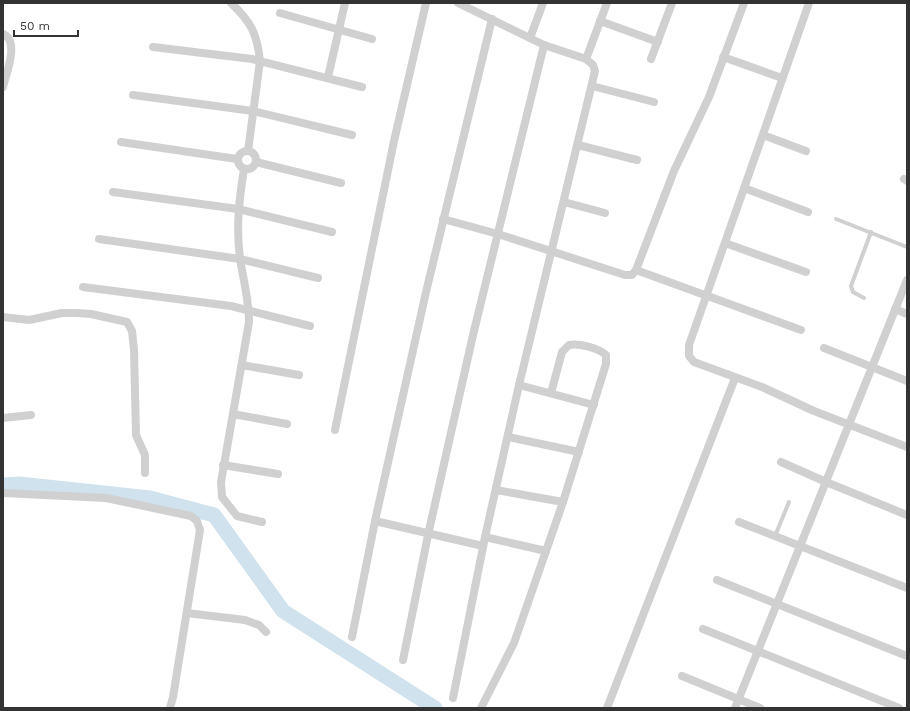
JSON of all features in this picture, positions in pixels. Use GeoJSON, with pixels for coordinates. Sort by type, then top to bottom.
{"type":"FeatureCollection","features":[{"type":"Feature","properties":{"kind":"street"},"geometry":{"type":"LineString","coordinates":[[231,3],[250,23],[255,33],[260,61],[248,151]]}},
{"type":"Feature","properties":{"kind":"street"},"geometry":{"type":"LineString","coordinates":[[328,78],[345,3]]}},
{"type":"Feature","properties":{"kind":"street"},"geometry":{"type":"LineString","coordinates":[[335,430],[394,141],[426,3]]}},
{"type":"Feature","properties":{"kind":"street"},"geometry":{"type":"LineString","coordinates":[[453,698],[485,537],[519,385],[592,86],[594,68],[586,59],[544,45],[458,3]]}},
{"type":"Feature","properties":{"kind":"street"},"geometry":{"type":"LineString","coordinates":[[478,12],[481,3]]}},
{"type":"Feature","properties":{"kind":"street"},"geometry":{"type":"LineString","coordinates":[[530,38],[543,3]]}},
{"type":"Feature","properties":{"kind":"street"},"geometry":{"type":"LineString","coordinates":[[586,59],[607,3]]}},
{"type":"Feature","properties":{"kind":"street"},"geometry":{"type":"LineString","coordinates":[[651,59],[672,3]]}},
{"type":"Feature","properties":{"kind":"street"},"geometry":{"type":"LineString","coordinates":[[443,219],[498,234],[625,275],[632,274],[636,270],[666,190],[709,97],[744,3]]}},
{"type":"Feature","properties":{"kind":"street"},"geometry":{"type":"LineString","coordinates":[[810,3],[705,296],[689,345],[689,356],[694,362],[762,387],[849,425],[907,447]]}},
{"type":"Feature","properties":{"kind":"street"},"geometry":{"type":"LineString","coordinates":[[280,13],[372,39]]}},
{"type":"Feature","properties":{"kind":"street"},"geometry":{"type":"LineString","coordinates":[[352,637],[375,521],[443,219],[492,19]]}},
{"type":"Feature","properties":{"kind":"street"},"geometry":{"type":"LineString","coordinates":[[600,21],[658,42]]}},
{"type":"Feature","properties":{"kind":"street"},"geometry":{"type":"LineString","coordinates":[[3,34],[8,36],[11,42],[11,52],[3,87]]}},
{"type":"Feature","properties":{"kind":"street"},"geometry":{"type":"LineString","coordinates":[[404,660],[428,535],[473,335],[544,45]]}},
{"type":"Feature","properties":{"kind":"street"},"geometry":{"type":"LineString","coordinates":[[153,47],[260,61],[362,87]]}},
{"type":"Feature","properties":{"kind":"street"},"geometry":{"type":"LineString","coordinates":[[724,57],[782,78]]}},
{"type":"Feature","properties":{"kind":"street"},"geometry":{"type":"LineString","coordinates":[[592,86],[654,102]]}},
{"type":"Feature","properties":{"kind":"street"},"geometry":{"type":"LineString","coordinates":[[133,95],[253,111],[352,135]]}},
{"type":"Feature","properties":{"kind":"street"},"geometry":{"type":"LineString","coordinates":[[763,135],[806,151]]}},
{"type":"Feature","properties":{"kind":"street"},"geometry":{"type":"LineString","coordinates":[[121,142],[238,159]]}},
{"type":"Feature","properties":{"kind":"street"},"geometry":{"type":"LineString","coordinates":[[578,145],[637,160]]}},
{"type":"Feature","properties":{"kind":"street"},"geometry":{"type":"LineString","coordinates":[[248,151],[254,155],[256,162],[252,168],[244,169],[239,166],[238,159],[241,153],[248,151]]}},
{"type":"Feature","properties":{"kind":"street"},"geometry":{"type":"LineString","coordinates":[[256,162],[341,183]]}},
{"type":"Feature","properties":{"kind":"street"},"geometry":{"type":"LineString","coordinates":[[244,169],[238,209],[240,259],[249,311],[248,332],[223,464],[221,489],[222,497],[229,509],[237,516],[262,522]]}},
{"type":"Feature","properties":{"kind":"street"},"geometry":{"type":"LineString","coordinates":[[744,188],[808,212]]}},
{"type":"Feature","properties":{"kind":"street"},"geometry":{"type":"LineString","coordinates":[[113,192],[238,209],[332,232]]}},
{"type":"Feature","properties":{"kind":"street"},"geometry":{"type":"LineString","coordinates":[[564,202],[605,213]]}},
{"type":"Feature","properties":{"kind":"street"},"geometry":{"type":"LineString","coordinates":[[98,239],[240,259],[318,278]]}},
{"type":"Feature","properties":{"kind":"street"},"geometry":{"type":"LineString","coordinates":[[725,243],[806,272]]}},
{"type":"Feature","properties":{"kind":"street"},"geometry":{"type":"LineString","coordinates":[[636,270],[801,330]]}},
{"type":"Feature","properties":{"kind":"street"},"geometry":{"type":"LineString","coordinates":[[736,708],[907,280]]}},
{"type":"Feature","properties":{"kind":"street"},"geometry":{"type":"LineString","coordinates":[[83,287],[206,302],[310,326]]}},
{"type":"Feature","properties":{"kind":"street"},"geometry":{"type":"LineString","coordinates":[[895,309],[907,314]]}},
{"type":"Feature","properties":{"kind":"street"},"geometry":{"type":"LineString","coordinates":[[3,317],[29,320],[73,313],[91,314],[127,322],[132,331],[134,350],[136,435],[145,455],[145,473]]}},
{"type":"Feature","properties":{"kind":"street"},"geometry":{"type":"LineString","coordinates":[[481,708],[514,643],[563,502],[606,364],[606,357],[604,353],[574,344],[569,344],[562,352],[551,393]]}},
{"type":"Feature","properties":{"kind":"street"},"geometry":{"type":"LineString","coordinates":[[824,348],[907,381]]}},
{"type":"Feature","properties":{"kind":"street"},"geometry":{"type":"LineString","coordinates":[[242,365],[298,375]]}},
{"type":"Feature","properties":{"kind":"street"},"geometry":{"type":"LineString","coordinates":[[607,708],[735,378]]}},
{"type":"Feature","properties":{"kind":"street"},"geometry":{"type":"LineString","coordinates":[[519,385],[594,405]]}},
{"type":"Feature","properties":{"kind":"street"},"geometry":{"type":"LineString","coordinates":[[233,414],[287,424]]}},
{"type":"Feature","properties":{"kind":"street"},"geometry":{"type":"LineString","coordinates":[[3,418],[31,415]]}},
{"type":"Feature","properties":{"kind":"street"},"geometry":{"type":"LineString","coordinates":[[508,437],[579,452]]}},
{"type":"Feature","properties":{"kind":"street"},"geometry":{"type":"LineString","coordinates":[[782,462],[826,482],[907,515]]}},
{"type":"Feature","properties":{"kind":"street"},"geometry":{"type":"LineString","coordinates":[[223,464],[278,474]]}},
{"type":"Feature","properties":{"kind":"street"},"geometry":{"type":"LineString","coordinates":[[496,490],[563,502]]}},
{"type":"Feature","properties":{"kind":"street"},"geometry":{"type":"LineString","coordinates":[[3,493],[106,498],[192,516],[198,521],[200,530],[170,708]]}},
{"type":"Feature","properties":{"kind":"street"},"geometry":{"type":"LineString","coordinates":[[375,521],[428,535],[484,546]]}},
{"type":"Feature","properties":{"kind":"street"},"geometry":{"type":"LineString","coordinates":[[739,522],[907,588]]}},
{"type":"Feature","properties":{"kind":"street"},"geometry":{"type":"LineString","coordinates":[[485,537],[546,551]]}},
{"type":"Feature","properties":{"kind":"street"},"geometry":{"type":"LineString","coordinates":[[717,580],[907,656]]}},
{"type":"Feature","properties":{"kind":"street"},"geometry":{"type":"LineString","coordinates":[[187,613],[245,620],[259,625],[266,632]]}},
{"type":"Feature","properties":{"kind":"street"},"geometry":{"type":"LineString","coordinates":[[703,629],[899,708]]}},
{"type":"Feature","properties":{"kind":"street"},"geometry":{"type":"LineString","coordinates":[[682,676],[760,708]]}},
{"type":"Feature","properties":{"kind":"lane"},"geometry":{"type":"LineString","coordinates":[[836,219],[907,247]]}},
{"type":"Feature","properties":{"kind":"lane"},"geometry":{"type":"LineString","coordinates":[[864,298],[853,292],[851,286],[871,232]]}},
{"type":"Feature","properties":{"kind":"lane"},"geometry":{"type":"LineString","coordinates":[[776,536],[789,502]]}},
{"type":"Feature","properties":{"kind":"waterway"},"geometry":{"type":"LineString","coordinates":[[3,485],[19,484],[150,498],[214,515],[283,611],[435,708]]}}]}
